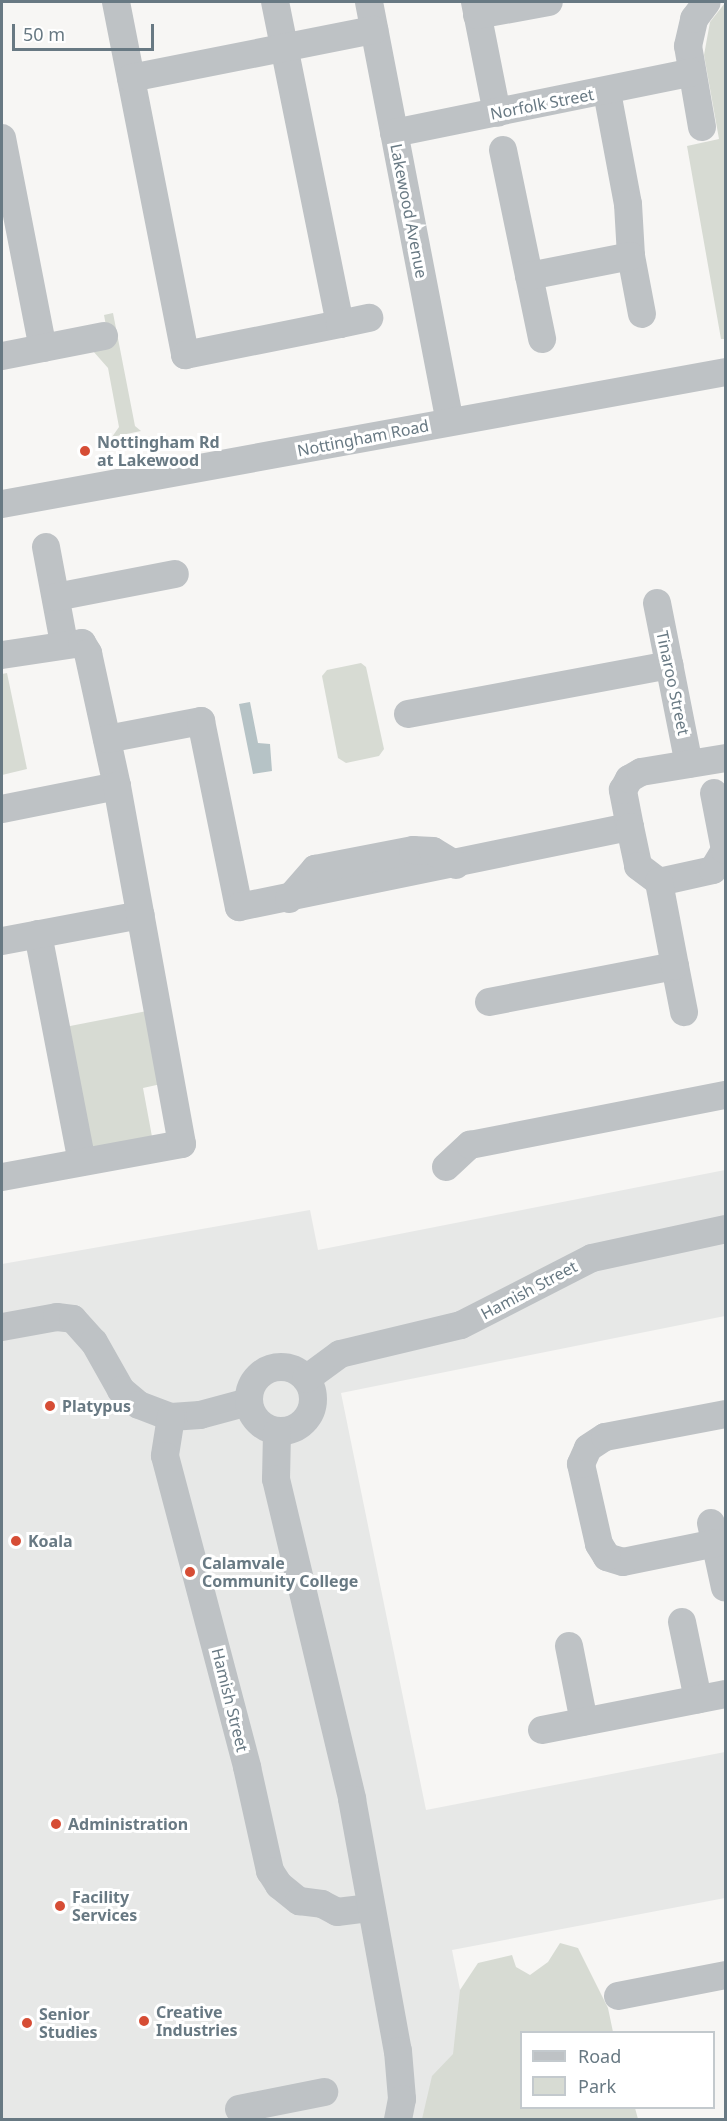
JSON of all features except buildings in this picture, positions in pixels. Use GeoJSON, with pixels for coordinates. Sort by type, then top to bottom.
{"type":"FeatureCollection","features":[{"type":"Feature","properties":{"kind":"street"},"geometry":{"type":"LineString","coordinates":[[116,2],[185,355],[369,318]]}},
{"type":"Feature","properties":{"kind":"street"},"geometry":{"type":"LineString","coordinates":[[275,2],[340,324]]}},
{"type":"Feature","properties":{"kind":"street","name":"Lakewood Avenue"},"geometry":{"type":"LineString","coordinates":[[369,2],[450,421]]}},
{"type":"Feature","properties":{"kind":"street"},"geometry":{"type":"LineString","coordinates":[[496,113],[476,8],[549,2]]}},
{"type":"Feature","properties":{"kind":"street"},"geometry":{"type":"LineString","coordinates":[[702,127],[690,73],[688,46],[694,19],[707,2]]}},
{"type":"Feature","properties":{"kind":"street"},"geometry":{"type":"LineString","coordinates":[[131,78],[374,30]]}},
{"type":"Feature","properties":{"kind":"street","name":"Norfolk Street"},"geometry":{"type":"LineString","coordinates":[[394,133],[607,92],[690,73]]}},
{"type":"Feature","properties":{"kind":"street"},"geometry":{"type":"LineString","coordinates":[[607,92],[628,204],[631,256],[642,314]]}},
{"type":"Feature","properties":{"kind":"street"},"geometry":{"type":"LineString","coordinates":[[2,138],[43,348]]}},
{"type":"Feature","properties":{"kind":"street"},"geometry":{"type":"LineString","coordinates":[[503,150],[542,339]]}},
{"type":"Feature","properties":{"kind":"street"},"geometry":{"type":"LineString","coordinates":[[529,276],[631,256]]}},
{"type":"Feature","properties":{"kind":"street"},"geometry":{"type":"LineString","coordinates":[[2,356],[104,336]]}},
{"type":"Feature","properties":{"kind":"street","name":"Nottingham Road"},"geometry":{"type":"LineString","coordinates":[[2,504],[726,372]]}},
{"type":"Feature","properties":{"kind":"street"},"geometry":{"type":"LineString","coordinates":[[46,547],[64,643]]}},
{"type":"Feature","properties":{"kind":"street"},"geometry":{"type":"LineString","coordinates":[[56,597],[175,574]]}},
{"type":"Feature","properties":{"kind":"street","name":"Tinaroo Street"},"geometry":{"type":"LineString","coordinates":[[657,603],[689,764]]}},
{"type":"Feature","properties":{"kind":"street"},"geometry":{"type":"LineString","coordinates":[[2,655],[64,643],[82,643],[88,653],[117,786],[182,1144],[2,1177]]}},
{"type":"Feature","properties":{"kind":"street"},"geometry":{"type":"LineString","coordinates":[[408,714],[669,665]]}},
{"type":"Feature","properties":{"kind":"street"},"geometry":{"type":"LineString","coordinates":[[107,739],[201,721],[239,907],[456,865],[630,827]]}},
{"type":"Feature","properties":{"kind":"street"},"geometry":{"type":"LineString","coordinates":[[684,1012],[660,882],[638,866],[623,790],[629,779],[641,772],[726,758]]}},
{"type":"Feature","properties":{"kind":"street"},"geometry":{"type":"LineString","coordinates":[[2,809],[117,786]]}},
{"type":"Feature","properties":{"kind":"street"},"geometry":{"type":"LineString","coordinates":[[660,882],[713,870],[720,862],[724,850],[714,793]]}},
{"type":"Feature","properties":{"kind":"street"},"geometry":{"type":"LineString","coordinates":[[2,941],[141,915]]}},
{"type":"Feature","properties":{"kind":"street"},"geometry":{"type":"LineString","coordinates":[[38,934],[82,1162]]}},
{"type":"Feature","properties":{"kind":"street"},"geometry":{"type":"LineString","coordinates":[[489,1002],[675,966]]}},
{"type":"Feature","properties":{"kind":"street"},"geometry":{"type":"LineString","coordinates":[[446,1167],[470,1145],[726,1095]]}},
{"type":"Feature","properties":{"kind":"street","name":"Hamish Street"},"geometry":{"type":"LineString","coordinates":[[306,1379],[340,1354],[461,1325],[592,1258],[726,1229]]}},
{"type":"Feature","properties":{"kind":"street"},"geometry":{"type":"LineString","coordinates":[[2,1327],[57,1317],[73,1319],[94,1342],[121,1390],[139,1405],[171,1418],[200,1415],[249,1402]]}},
{"type":"Feature","properties":{"kind":"street"},"geometry":{"type":"LineString","coordinates":[[289,1368],[306,1379],[312,1388],[312,1410],[298,1427],[276,1432],[255,1419],[249,1402],[254,1382],[269,1369],[289,1368]]}},
{"type":"Feature","properties":{"kind":"street"},"geometry":{"type":"LineString","coordinates":[[725,1588],[714,1533],[623,1562],[607,1557],[599,1544],[581,1464],[588,1448],[605,1437],[726,1414]]}},
{"type":"Feature","properties":{"kind":"street","name":"Hamish Street"},"geometry":{"type":"LineString","coordinates":[[171,1418],[165,1456],[248,1767],[270,1871],[279,1885],[299,1901],[322,1904],[337,1912],[371,1908]]}},
{"type":"Feature","properties":{"kind":"street"},"geometry":{"type":"LineString","coordinates":[[276,1432],[276,1479],[331,1703],[402,2075],[398,2120]]}},
{"type":"Feature","properties":{"kind":"street"},"geometry":{"type":"LineString","coordinates":[[542,1730],[712,1697],[682,1622]]}},
{"type":"Feature","properties":{"kind":"street"},"geometry":{"type":"LineString","coordinates":[[568,1646],[584,1722]]}},
{"type":"Feature","properties":{"kind":"street"},"geometry":{"type":"LineString","coordinates":[[618,1996],[726,1975]]}},
{"type":"Feature","properties":{"kind":"street"},"geometry":{"type":"LineString","coordinates":[[239,2109],[324,2092]]}},
{"type":"Feature","properties":{"kind":"shaded area"},"geometry":{"type":"Polygon","coordinates":[[[250,702],[258,743],[270,744],[272,771],[253,774],[239,704],[250,702]]]}},
{"type":"Feature","properties":{"kind":"shaded area","name":"Calamvale Community College"},"geometry":{"type":"Polygon","coordinates":[[[725,1170],[725,1316],[341,1393],[426,1810],[725,1752],[725,1898],[452,1950],[486,2119],[2,2120],[2,1264],[310,1210],[318,1250],[725,1170]]]}},
{"type":"Feature","properties":{"kind":"green space"},"geometry":{"type":"Polygon","coordinates":[[[725,3],[726,339],[721,339],[687,146],[719,139],[704,55],[710,22],[725,3]]]}},
{"type":"Feature","properties":{"kind":"green space"},"geometry":{"type":"Polygon","coordinates":[[[113,313],[135,426],[141,431],[112,437],[119,427],[108,368],[93,351],[110,347],[104,315],[113,313]]]}},
{"type":"Feature","properties":{"kind":"green space"},"geometry":{"type":"Polygon","coordinates":[[[361,663],[366,667],[384,749],[379,756],[346,763],[338,758],[322,676],[327,670],[361,663]]]}},
{"type":"Feature","properties":{"kind":"green space"},"geometry":{"type":"Polygon","coordinates":[[[7,673],[27,769],[2,775],[2,674],[7,673]]]}},
{"type":"Feature","properties":{"kind":"green space"},"geometry":{"type":"Polygon","coordinates":[[[147,1011],[161,1084],[143,1088],[153,1142],[90,1154],[65,1027],[147,1011]]]}},
{"type":"Feature","properties":{"kind":"green space"},"geometry":{"type":"Polygon","coordinates":[[[560,1943],[578,1948],[608,2008],[613,2031],[520,2031],[520,2109],[635,2109],[638,2119],[422,2119],[432,2076],[453,2054],[460,1990],[478,1963],[512,1955],[516,1967],[530,1975],[548,1962],[560,1943]]]}},
{"type":"Feature","properties":{"kind":"place","name":"Nottingham Rd at Lakewood"},"geometry":{"type":"Point","coordinates":[85,451]}},
{"type":"Feature","properties":{"kind":"place","name":"Platypus"},"geometry":{"type":"Point","coordinates":[50,1406]}},
{"type":"Feature","properties":{"kind":"place","name":"Koala"},"geometry":{"type":"Point","coordinates":[16,1541]}},
{"type":"Feature","properties":{"kind":"place","name":"Calamvale Community College"},"geometry":{"type":"Point","coordinates":[190,1572]}},
{"type":"Feature","properties":{"kind":"place","name":"Administration"},"geometry":{"type":"Point","coordinates":[56,1824]}},
{"type":"Feature","properties":{"kind":"place","name":"Facility Services"},"geometry":{"type":"Point","coordinates":[60,1906]}},
{"type":"Feature","properties":{"kind":"place","name":"Creative Industries"},"geometry":{"type":"Point","coordinates":[144,2021]}},
{"type":"Feature","properties":{"kind":"place","name":"Senior Studies"},"geometry":{"type":"Point","coordinates":[27,2023]}}]}
